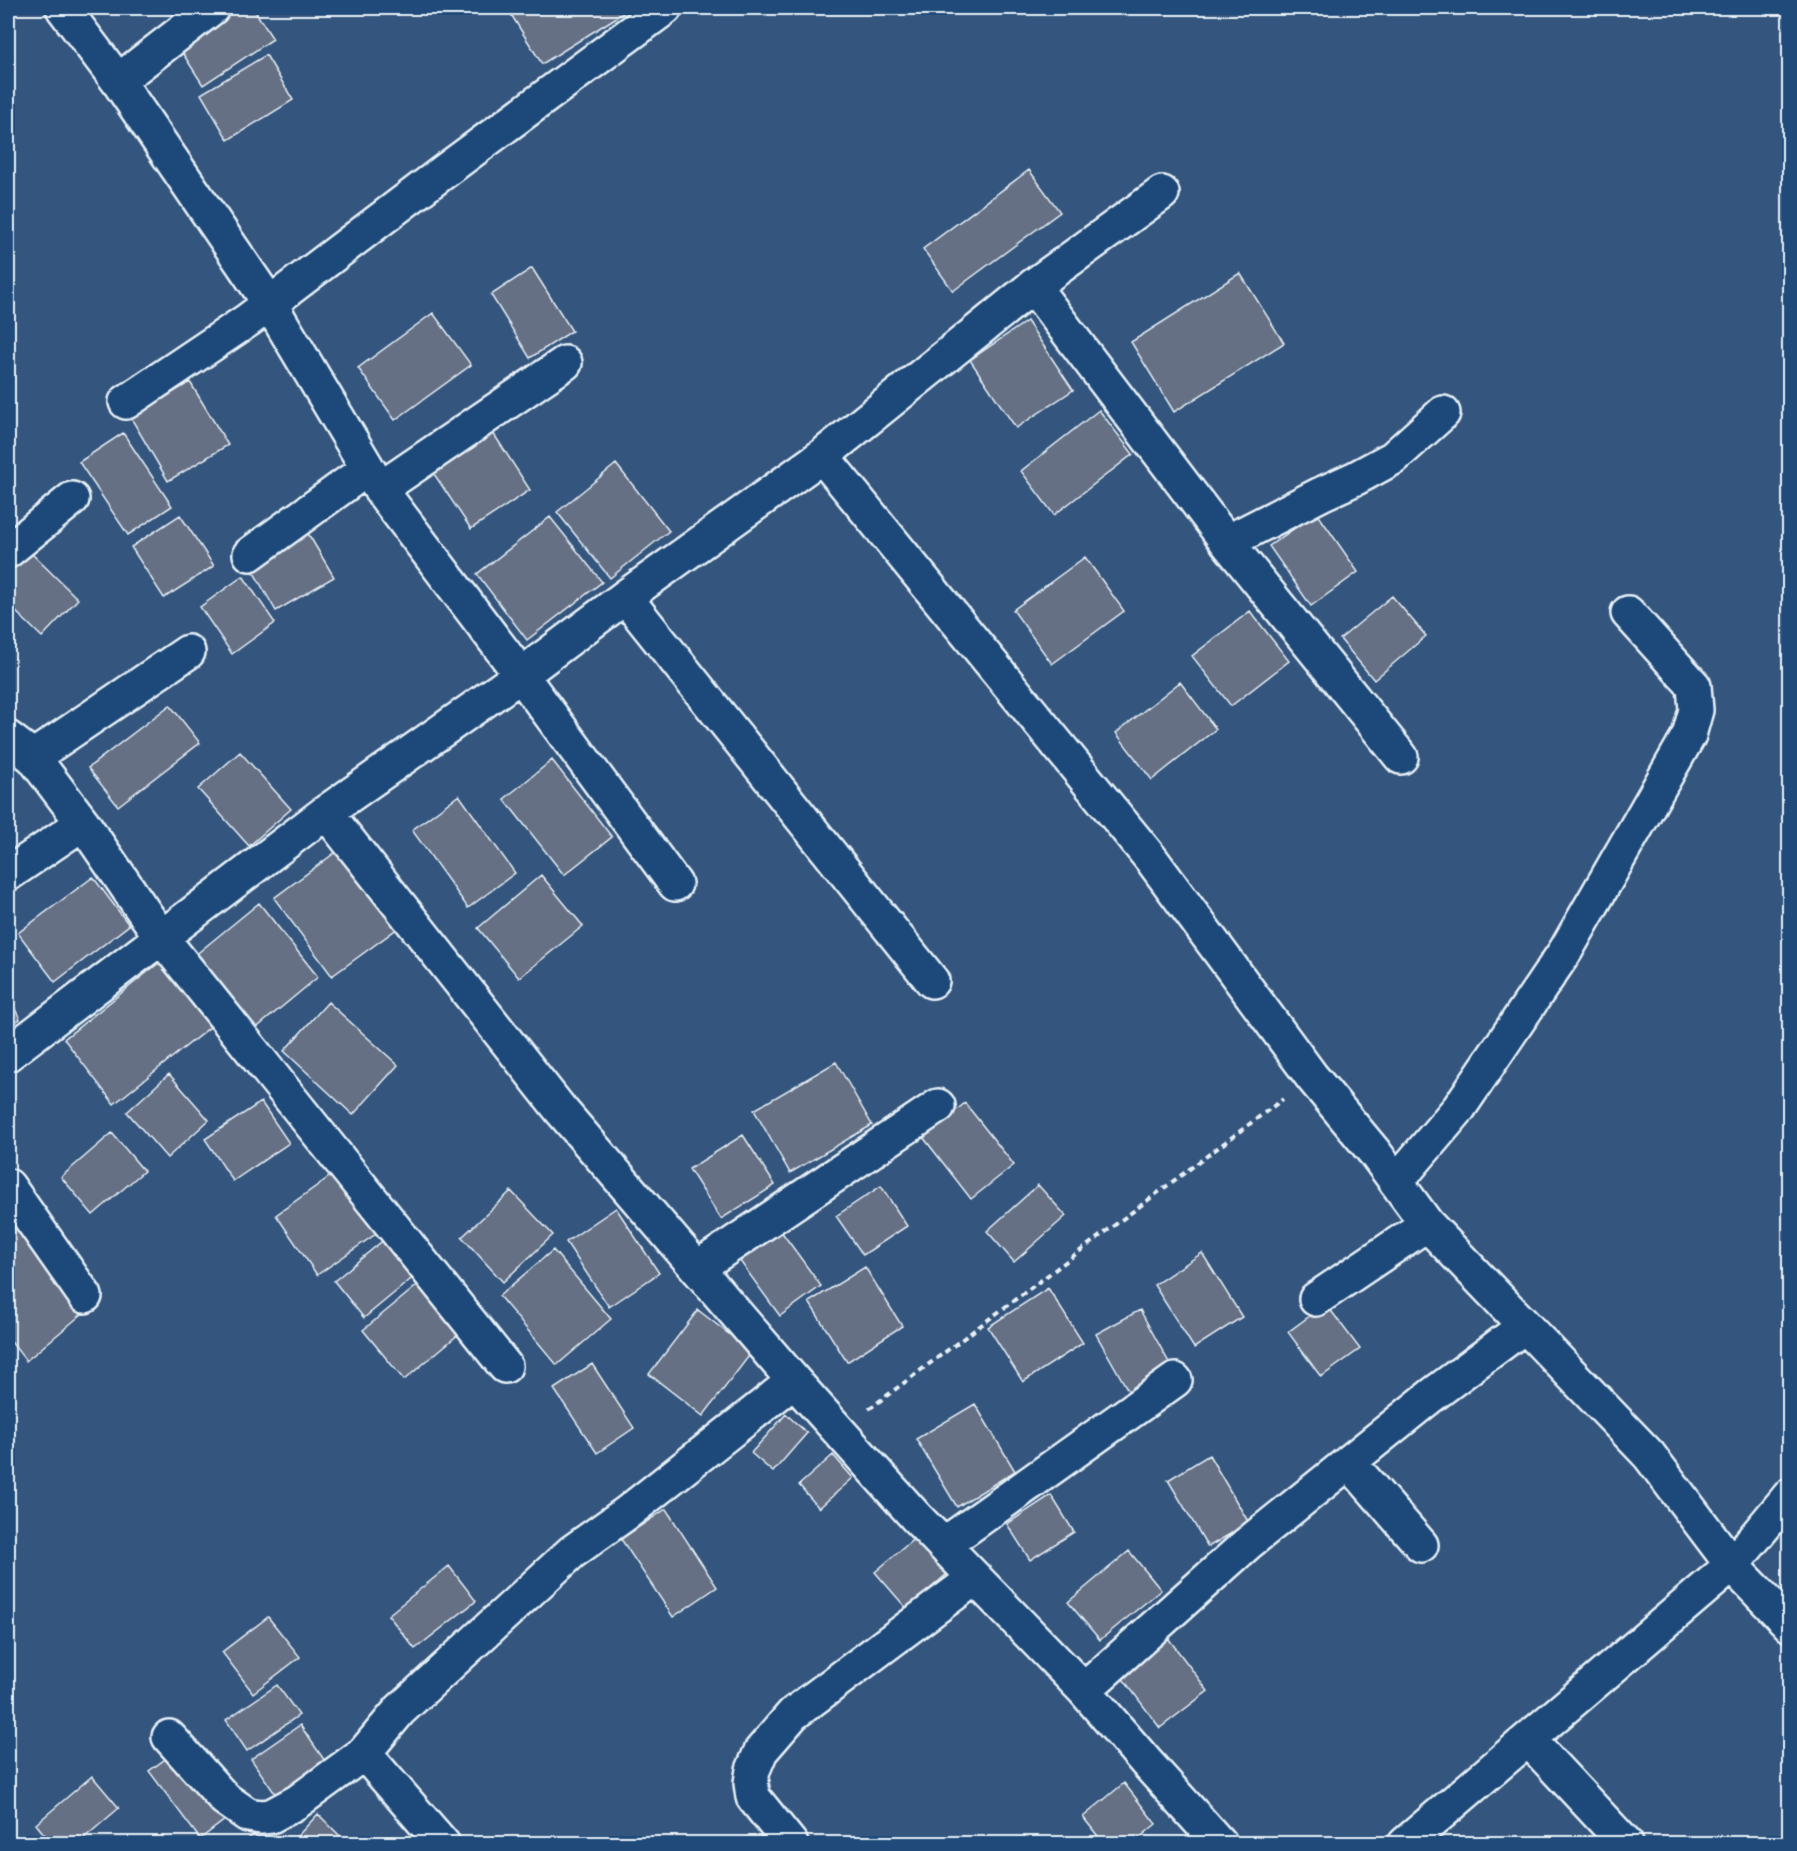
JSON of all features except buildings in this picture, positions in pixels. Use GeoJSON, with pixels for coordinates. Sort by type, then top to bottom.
{"type":"FeatureCollection","features":[{"type":"Feature","properties":{"kind":"street"},"geometry":{"type":"LineString","coordinates":[[63,8],[118,81],[270,304],[373,479],[675,884]]}},
{"type":"Feature","properties":{"kind":"street"},"geometry":{"type":"LineString","coordinates":[[118,81],[212,8]]}},
{"type":"Feature","properties":{"kind":"street"},"geometry":{"type":"LineString","coordinates":[[126,402],[270,304],[665,8]]}},
{"type":"Feature","properties":{"kind":"street"},"geometry":{"type":"LineString","coordinates":[[8,1053],[326,812],[521,675],[625,597],[822,456],[1033,286],[1162,193]]}},
{"type":"Feature","properties":{"kind":"street"},"geometry":{"type":"LineString","coordinates":[[1033,286],[1227,542],[1401,758]]}},
{"type":"Feature","properties":{"kind":"street"},"geometry":{"type":"LineString","coordinates":[[250,554],[565,363]]}},
{"type":"Feature","properties":{"kind":"street"},"geometry":{"type":"LineString","coordinates":[[1227,542],[1393,458],[1443,414]]}},
{"type":"Feature","properties":{"kind":"street"},"geometry":{"type":"LineString","coordinates":[[822,456],[1152,860],[1312,1077],[1375,1153],[1427,1224],[1649,1455],[1732,1565],[1790,1625]]}},
{"type":"Feature","properties":{"kind":"street"},"geometry":{"type":"LineString","coordinates":[[8,551],[72,499]]}},
{"type":"Feature","properties":{"kind":"street"},"geometry":{"type":"LineString","coordinates":[[625,597],[932,981]]}},
{"type":"Feature","properties":{"kind":"street"},"geometry":{"type":"LineString","coordinates":[[1396,1182],[1459,1108],[1566,950],[1689,735],[1695,710],[1694,686],[1628,613]]}},
{"type":"Feature","properties":{"kind":"street"},"geometry":{"type":"LineString","coordinates":[[188,652],[20,748],[83,823],[161,937],[505,1366]]}},
{"type":"Feature","properties":{"kind":"street"},"geometry":{"type":"LineString","coordinates":[[326,812],[560,1109],[838,1432],[942,1545],[1084,1690],[1210,1840]]}},
{"type":"Feature","properties":{"kind":"street"},"geometry":{"type":"LineString","coordinates":[[8,874],[83,823]]}},
{"type":"Feature","properties":{"kind":"street"},"geometry":{"type":"LineString","coordinates":[[697,1268],[938,1106]]}},
{"type":"Feature","properties":{"kind":"street"},"geometry":{"type":"LineString","coordinates":[[8,1186],[85,1296]]}},
{"type":"Feature","properties":{"kind":"street"},"geometry":{"type":"LineString","coordinates":[[1316,1299],[1427,1224]]}},
{"type":"Feature","properties":{"kind":"street"},"geometry":{"type":"LineString","coordinates":[[1084,1690],[1247,1544],[1431,1396],[1525,1326]]}},
{"type":"Feature","properties":{"kind":"street"},"geometry":{"type":"LineString","coordinates":[[942,1545],[1174,1380]]}},
{"type":"Feature","properties":{"kind":"street"},"geometry":{"type":"LineString","coordinates":[[169,1737],[225,1799],[248,1815],[271,1816],[297,1802],[364,1753],[400,1710],[572,1552],[628,1512],[794,1381]]}},
{"type":"Feature","properties":{"kind":"street"},"geometry":{"type":"LineString","coordinates":[[1349,1462],[1420,1545]]}},
{"type":"Feature","properties":{"kind":"street"},"geometry":{"type":"LineString","coordinates":[[1405,1844],[1732,1565],[1790,1495]]}},
{"type":"Feature","properties":{"kind":"street"},"geometry":{"type":"LineString","coordinates":[[791,1844],[753,1797],[751,1784],[753,1770],[761,1750],[793,1714],[975,1578]]}},
{"type":"Feature","properties":{"kind":"street"},"geometry":{"type":"LineString","coordinates":[[1528,1739],[1626,1844]]}},
{"type":"Feature","properties":{"kind":"street"},"geometry":{"type":"LineString","coordinates":[[364,1753],[443,1844]]}},
{"type":"Feature","properties":{"kind":"path"},"geometry":{"type":"LineString","coordinates":[[838,1432],[1312,1077]]}}]}
